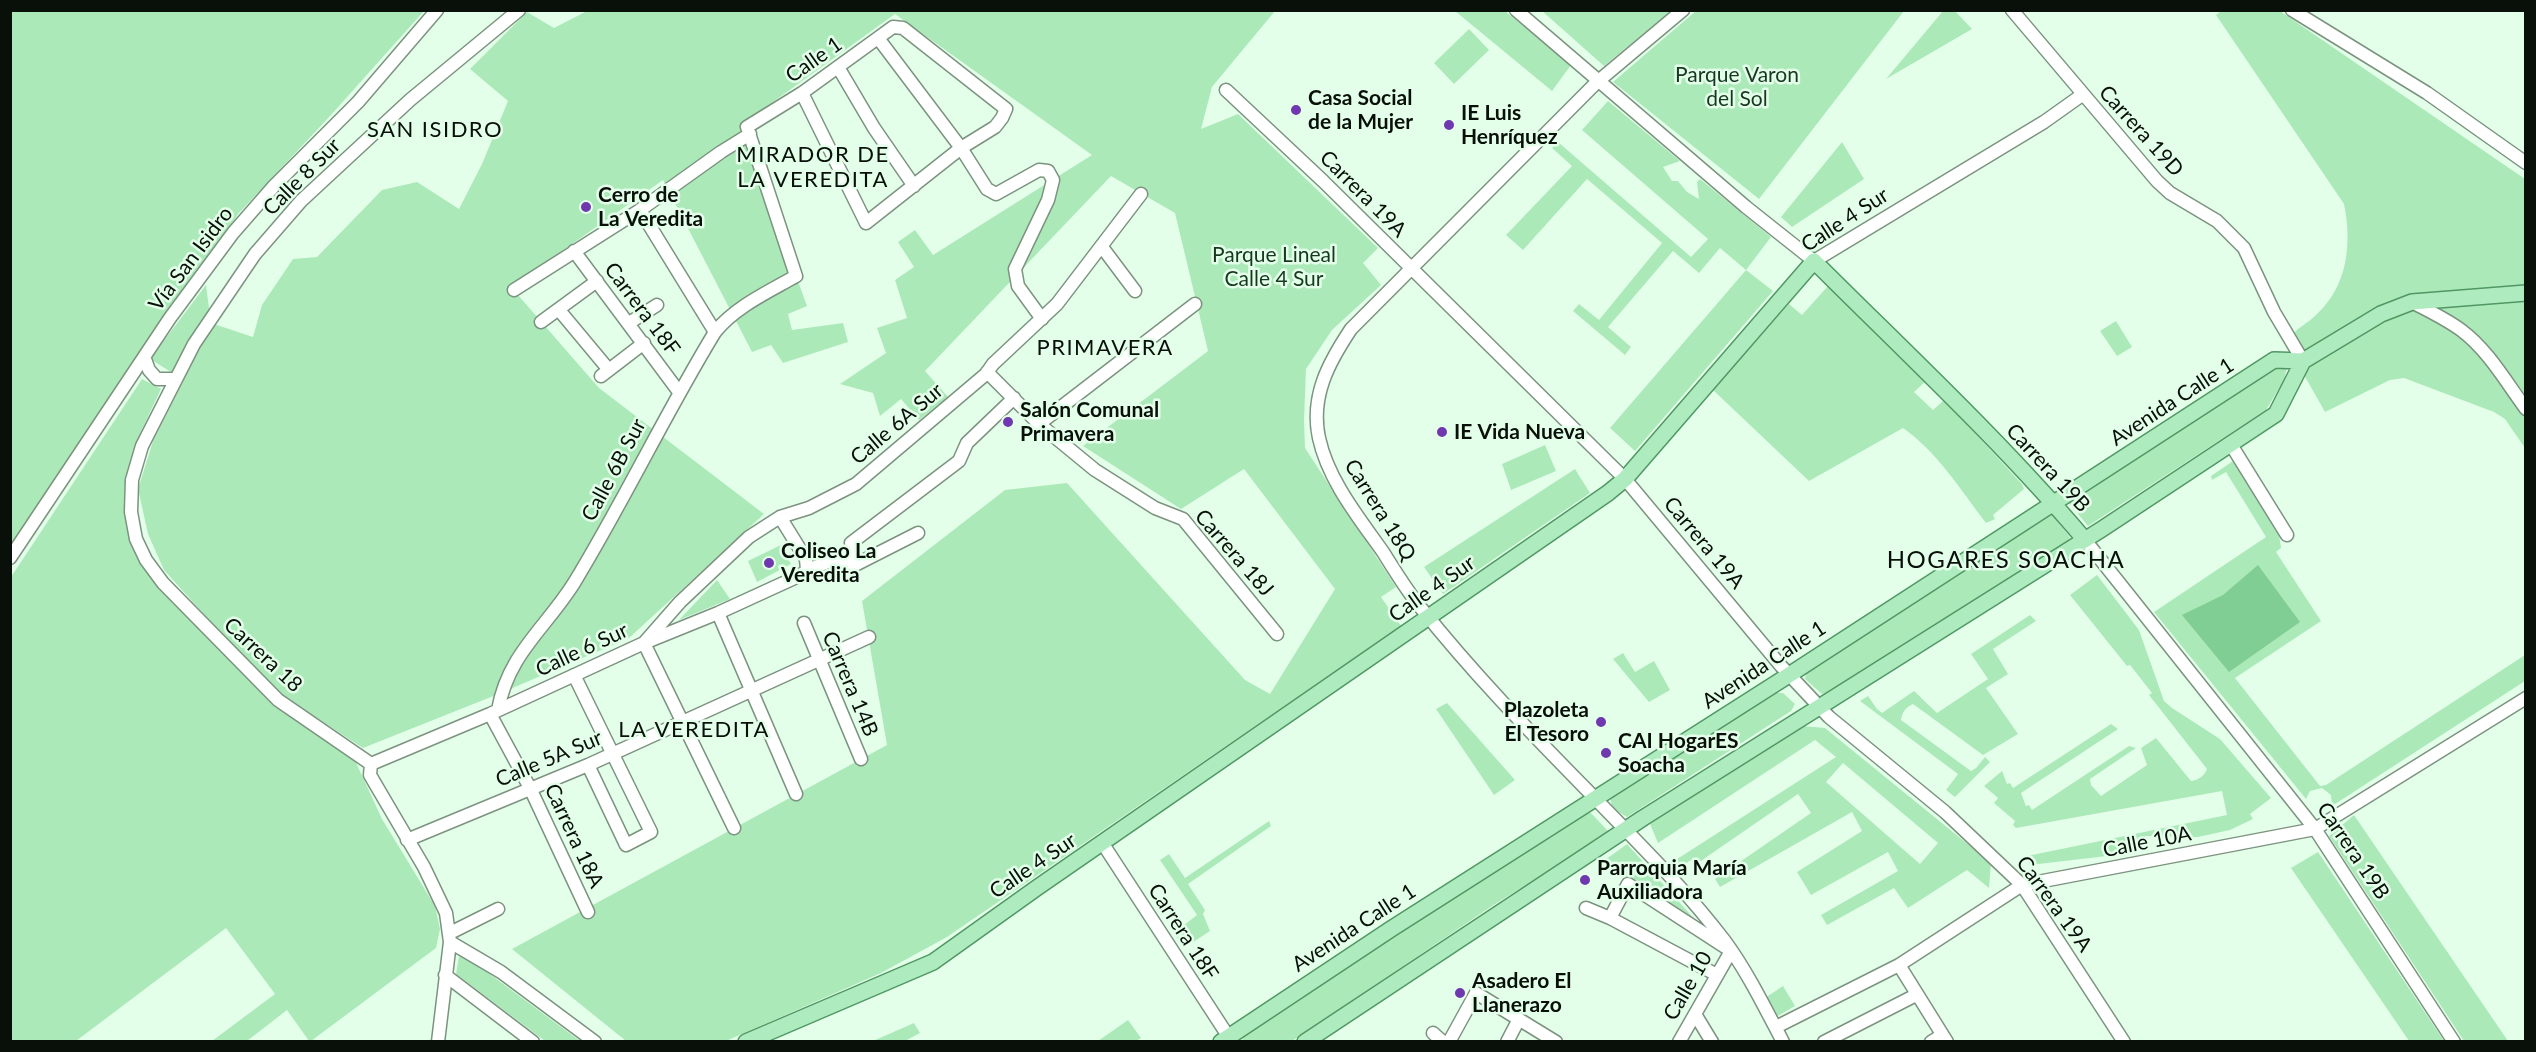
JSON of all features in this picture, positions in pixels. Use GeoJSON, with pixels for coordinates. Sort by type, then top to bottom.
{"type":"FeatureCollection","features":[{"type":"Feature","properties":{"kind":"main road","name":"Calle 4 Sur"},"geometry":{"type":"LineString","coordinates":[[746,1041],[933,962],[1625,479],[1814,261]]}},
{"type":"Feature","properties":{"kind":"main road","name":"Carrera 19B"},"geometry":{"type":"LineString","coordinates":[[1814,261],[1942,386],[2054,503],[2085,540]]}},
{"type":"Feature","properties":{"kind":"main road"},"geometry":{"type":"LineString","coordinates":[[1305,1041],[1625,830],[2085,540],[2276,414],[2303,361],[2381,314],[2412,302],[2526,293]]}},
{"type":"Feature","properties":{"kind":"main road","name":"Avenida Calle 1"},"geometry":{"type":"LineString","coordinates":[[1227,1040],[1594,798],[1789,675],[2274,360],[2303,361]]}},
{"type":"Feature","properties":{"kind":"street","name":"Vía San Isidro"},"geometry":{"type":"LineString","coordinates":[[10,558],[145,359],[170,318],[233,232],[274,186],[358,102],[437,10]]}},
{"type":"Feature","properties":{"kind":"street","name":"Calle 8 Sur"},"geometry":{"type":"LineString","coordinates":[[176,379],[194,344],[255,254],[301,201],[410,100],[519,10]]}},
{"type":"Feature","properties":{"kind":"street","name":"Carrera 19B"},"geometry":{"type":"LineString","coordinates":[[1516,10],[1814,261]]}},
{"type":"Feature","properties":{"kind":"street","name":"Carrera 18Q"},"geometry":{"type":"LineString","coordinates":[[1683,10],[1599,81],[1351,328],[1331,359],[1321,383],[1318,399],[1319,437],[1329,469],[1359,517],[1429,617],[1463,658],[1705,916],[1731,951],[1783,1041]]}},
{"type":"Feature","properties":{"kind":"street","name":"Carrera 19D"},"geometry":{"type":"LineString","coordinates":[[2012,10],[2082,95],[2165,189],[2217,221],[2244,248],[2274,312],[2303,361]]}},
{"type":"Feature","properties":{"kind":"street"},"geometry":{"type":"LineString","coordinates":[[2292,10],[2427,93],[2526,163]]}},
{"type":"Feature","properties":{"kind":"street","name":"Calle 1"},"geometry":{"type":"LineString","coordinates":[[514,290],[640,210],[893,27],[903,28],[1006,109],[995,127],[961,148]]}},
{"type":"Feature","properties":{"kind":"street"},"geometry":{"type":"LineString","coordinates":[[878,38],[961,148],[987,189],[996,194],[1039,170],[1048,171],[1053,180],[1048,200],[1015,269],[1018,286],[1042,319]]}},
{"type":"Feature","properties":{"kind":"street"},"geometry":{"type":"LineString","coordinates":[[838,67],[874,128],[914,186]]}},
{"type":"Feature","properties":{"kind":"street","name":"Carrera 19A"},"geometry":{"type":"LineString","coordinates":[[1226,90],[1323,181],[1625,479],[1789,675],[1819,706],[1945,812],[2022,885],[2124,1041]]}},
{"type":"Feature","properties":{"kind":"street"},"geometry":{"type":"LineString","coordinates":[[802,93],[866,223],[961,148]]}},
{"type":"Feature","properties":{"kind":"street","name":"Calle 4 Sur"},"geometry":{"type":"LineString","coordinates":[[1814,261],[2044,122],[2082,95]]}},
{"type":"Feature","properties":{"kind":"street","name":"Calle 6B Sur"},"geometry":{"type":"LineString","coordinates":[[494,712],[515,660],[573,585],[679,392],[715,332],[751,302],[796,276],[749,131]]}},
{"type":"Feature","properties":{"kind":"street","name":"Calle 6A Sur"},"geometry":{"type":"LineString","coordinates":[[644,643],[680,602],[741,545],[780,517],[809,508],[856,484],[933,421],[1042,319],[1079,279],[1141,194]]}},
{"type":"Feature","properties":{"kind":"street"},"geometry":{"type":"LineString","coordinates":[[640,210],[715,332]]}},
{"type":"Feature","properties":{"kind":"street"},"geometry":{"type":"LineString","coordinates":[[1102,247],[1135,291]]}},
{"type":"Feature","properties":{"kind":"street","name":"Carrera 18F"},"geometry":{"type":"LineString","coordinates":[[574,251],[679,392]]}},
{"type":"Feature","properties":{"kind":"street"},"geometry":{"type":"LineString","coordinates":[[542,322],[597,281]]}},
{"type":"Feature","properties":{"kind":"street"},"geometry":{"type":"LineString","coordinates":[[2412,302],[2446,319],[2463,331],[2487,355],[2526,409]]}},
{"type":"Feature","properties":{"kind":"street"},"geometry":{"type":"LineString","coordinates":[[629,323],[657,304]]}},
{"type":"Feature","properties":{"kind":"street"},"geometry":{"type":"LineString","coordinates":[[1039,424],[1195,304]]}},
{"type":"Feature","properties":{"kind":"street"},"geometry":{"type":"LineString","coordinates":[[559,310],[605,373],[644,343]]}},
{"type":"Feature","properties":{"kind":"street"},"geometry":{"type":"LineString","coordinates":[[145,359],[149,370],[157,379],[176,379]]}},
{"type":"Feature","properties":{"kind":"street","name":"Carrera 18J"},"geometry":{"type":"LineString","coordinates":[[987,372],[1039,424],[1095,470],[1155,508],[1183,519],[1277,634]]}},
{"type":"Feature","properties":{"kind":"street","name":"Carrera 18"},"geometry":{"type":"LineString","coordinates":[[176,379],[142,446],[132,480],[131,512],[136,539],[146,560],[186,609],[278,700],[371,764]]}},
{"type":"Feature","properties":{"kind":"street"},"geometry":{"type":"LineString","coordinates":[[918,533],[855,565],[851,543],[959,460],[968,443],[1014,399]]}},
{"type":"Feature","properties":{"kind":"street"},"geometry":{"type":"LineString","coordinates":[[2230,443],[2287,535]]}},
{"type":"Feature","properties":{"kind":"street"},"geometry":{"type":"LineString","coordinates":[[780,517],[806,558],[807,570]]}},
{"type":"Feature","properties":{"kind":"street","name":"Carrera 19B"},"geometry":{"type":"LineString","coordinates":[[2085,540],[2315,829],[2454,1041]]}},
{"type":"Feature","properties":{"kind":"street","name":"Calle 6 Sur"},"geometry":{"type":"LineString","coordinates":[[371,764],[494,712],[644,643],[718,613],[801,575],[807,570],[831,561],[855,565]]}},
{"type":"Feature","properties":{"kind":"street"},"geometry":{"type":"LineString","coordinates":[[718,613],[796,794]]}},
{"type":"Feature","properties":{"kind":"street","name":"Carrera 14B"},"geometry":{"type":"LineString","coordinates":[[804,623],[861,759]]}},
{"type":"Feature","properties":{"kind":"street","name":"Calle 5A Sur"},"geometry":{"type":"LineString","coordinates":[[407,840],[588,765],[751,689],[868,638]]}},
{"type":"Feature","properties":{"kind":"street"},"geometry":{"type":"LineString","coordinates":[[644,643],[734,828]]}},
{"type":"Feature","properties":{"kind":"street"},"geometry":{"type":"LineString","coordinates":[[574,675],[651,832],[626,845],[588,765]]}},
{"type":"Feature","properties":{"kind":"street","name":"Calle 10A"},"geometry":{"type":"LineString","coordinates":[[1776,1027],[1899,965],[2022,885],[2315,829],[2526,698]]}},
{"type":"Feature","properties":{"kind":"street","name":"Carrera 18A"},"geometry":{"type":"LineString","coordinates":[[494,712],[588,912]]}},
{"type":"Feature","properties":{"kind":"street"},"geometry":{"type":"LineString","coordinates":[[371,764],[370,775],[436,889],[446,913],[450,937],[438,1041]]}},
{"type":"Feature","properties":{"kind":"street","name":"Carrera 18F"},"geometry":{"type":"LineString","coordinates":[[1102,844],[1227,1040]]}},
{"type":"Feature","properties":{"kind":"street"},"geometry":{"type":"LineString","coordinates":[[1610,918],[1628,884],[1731,951]]}},
{"type":"Feature","properties":{"kind":"street"},"geometry":{"type":"LineString","coordinates":[[1586,908],[1610,918],[1717,975]]}},
{"type":"Feature","properties":{"kind":"street"},"geometry":{"type":"LineString","coordinates":[[450,937],[498,909]]}},
{"type":"Feature","properties":{"kind":"street"},"geometry":{"type":"LineString","coordinates":[[450,937],[596,1041]]}},
{"type":"Feature","properties":{"kind":"street","name":"Calle 10"},"geometry":{"type":"LineString","coordinates":[[1679,1041],[1731,951]]}},
{"type":"Feature","properties":{"kind":"street"},"geometry":{"type":"LineString","coordinates":[[1899,965],[1940,1039]]}},
{"type":"Feature","properties":{"kind":"street"},"geometry":{"type":"LineString","coordinates":[[445,975],[533,1041]]}},
{"type":"Feature","properties":{"kind":"street"},"geometry":{"type":"LineString","coordinates":[[1449,1041],[1474,994],[1479,993],[1556,1041]]}},
{"type":"Feature","properties":{"kind":"street"},"geometry":{"type":"LineString","coordinates":[[1824,1041],[1917,995]]}},
{"type":"Feature","properties":{"kind":"street"},"geometry":{"type":"LineString","coordinates":[[1695,1014],[1712,1041]]}},
{"type":"Feature","properties":{"kind":"street"},"geometry":{"type":"LineString","coordinates":[[1507,1041],[1519,1019]]}},
{"type":"Feature","properties":{"kind":"street"},"geometry":{"type":"LineString","coordinates":[[1433,1033],[1443,1041]]}},
{"type":"Feature","properties":{"kind":"green space","name":"Parque Lineal Calle 4 Sur"},"geometry":{"type":"Polygon","coordinates":[[[589,10],[1275,11],[1212,87],[1201,129],[1238,114],[1378,248],[1363,263],[1381,285],[1332,330],[1306,369],[1305,448],[1396,587],[1381,597],[1401,626],[947,937],[881,973],[726,1041],[626,1041],[512,949],[887,745],[862,601],[1005,490],[1067,483],[1245,680],[1270,694],[1335,589],[1244,469],[1181,509],[1083,446],[1208,351],[1175,213],[1111,176],[925,371],[948,397],[919,420],[901,399],[880,416],[873,393],[840,384],[886,353],[877,328],[907,318],[895,280],[914,267],[898,242],[915,230],[933,255],[1092,155],[895,14],[741,125],[807,306],[788,314],[792,330],[843,323],[848,342],[783,363],[771,345],[752,352],[663,180],[511,287],[599,388],[764,514],[629,638],[501,693],[363,748],[286,698],[227,640],[164,570],[148,534],[138,489],[153,441],[184,380],[150,359],[206,285],[211,323],[253,337],[262,305],[293,259],[317,257],[382,190],[417,182],[459,209],[482,164],[508,101],[470,69],[527,12],[554,28],[589,10]]]}},
{"type":"Feature","properties":{"kind":"green space","name":"Parque Varon del Sol"},"geometry":{"type":"Polygon","coordinates":[[[1697,10],[1904,11],[1759,199],[1613,82],[1697,10]]]}},
{"type":"Feature","properties":{"kind":"green space"},"geometry":{"type":"Polygon","coordinates":[[[10,11],[424,11],[238,214],[205,269],[10,549],[10,11]]]}},
{"type":"Feature","properties":{"kind":"green space"},"geometry":{"type":"Polygon","coordinates":[[[1455,11],[1505,11],[1571,65],[1552,91],[1455,11]]]}},
{"type":"Feature","properties":{"kind":"green space"},"geometry":{"type":"Polygon","coordinates":[[[1542,11],[1671,11],[1604,66],[1542,11]]]}},
{"type":"Feature","properties":{"kind":"green space"},"geometry":{"type":"Polygon","coordinates":[[[1943,11],[1955,11],[1972,29],[1886,79],[1943,11]]]}},
{"type":"Feature","properties":{"kind":"green space"},"geometry":{"type":"Polygon","coordinates":[[[2221,11],[2280,11],[2525,179],[2525,448],[2505,419],[2494,412],[2404,378],[2390,380],[2325,412],[2286,343],[2327,303],[2341,277],[2348,234],[2344,204],[2216,15],[2221,11]]]}},
{"type":"Feature","properties":{"kind":"green space"},"geometry":{"type":"Polygon","coordinates":[[[1469,29],[1489,50],[1454,84],[1434,63],[1469,29]]]}},
{"type":"Feature","properties":{"kind":"green space"},"geometry":{"type":"Polygon","coordinates":[[[1608,101],[1680,161],[1663,167],[1672,181],[1678,181],[1687,192],[1699,199],[1697,182],[1700,179],[1771,237],[1746,270],[1720,248],[1699,273],[1673,251],[1608,327],[1631,347],[1625,355],[1573,311],[1579,304],[1599,320],[1662,243],[1587,179],[1523,250],[1506,235],[1572,166],[1552,148],[1558,142],[1691,257],[1708,239],[1582,130],[1608,101]]]}},
{"type":"Feature","properties":{"kind":"green space"},"geometry":{"type":"Polygon","coordinates":[[[1842,142],[1864,179],[1792,227],[1781,217],[1842,142]]]}},
{"type":"Feature","properties":{"kind":"green space"},"geometry":{"type":"Polygon","coordinates":[[[1746,270],[1773,291],[1635,451],[1610,428],[1746,270]]]}},
{"type":"Feature","properties":{"kind":"green space"},"geometry":{"type":"Polygon","coordinates":[[[1828,286],[1926,381],[1914,392],[1933,410],[1944,400],[2022,484],[2024,489],[1993,515],[1995,519],[1986,523],[1938,460],[1903,428],[1809,481],[1713,390],[1789,304],[1802,315],[1828,286]]]}},
{"type":"Feature","properties":{"kind":"green space"},"geometry":{"type":"Polygon","coordinates":[[[2116,321],[2132,347],[2117,356],[2100,331],[2116,321]]]}},
{"type":"Feature","properties":{"kind":"green space"},"geometry":{"type":"Polygon","coordinates":[[[2283,363],[2287,367],[2284,380],[2266,410],[2088,526],[2069,503],[2283,363]]]}},
{"type":"Feature","properties":{"kind":"green space"},"geometry":{"type":"Polygon","coordinates":[[[142,379],[161,389],[136,442],[126,480],[125,510],[129,534],[141,561],[158,587],[209,636],[275,707],[353,756],[382,819],[435,906],[440,929],[436,948],[311,1041],[287,1010],[247,1041],[212,1041],[275,994],[226,928],[76,1041],[11,1042],[11,577],[142,379]]]}},
{"type":"Feature","properties":{"kind":"green space"},"geometry":{"type":"Polygon","coordinates":[[[1545,445],[1556,471],[1511,490],[1502,464],[1545,445]]]}},
{"type":"Feature","properties":{"kind":"green space"},"geometry":{"type":"Polygon","coordinates":[[[2233,461],[2279,534],[2281,548],[2276,552],[2321,621],[2235,678],[2320,786],[2326,785],[2525,655],[2525,681],[2332,806],[2331,795],[2322,788],[2310,791],[2306,799],[2154,612],[2266,537],[2226,472],[2212,480],[2211,476],[2233,461]]]}},
{"type":"Feature","properties":{"kind":"green space"},"geometry":{"type":"Polygon","coordinates":[[[1575,469],[1590,493],[1443,594],[1424,567],[1575,469]]]}},
{"type":"Feature","properties":{"kind":"green space"},"geometry":{"type":"Polygon","coordinates":[[[2052,515],[2070,537],[2069,541],[1828,693],[1822,694],[1805,679],[1807,669],[2046,516],[2052,515]]]}},
{"type":"Feature","properties":{"kind":"green space","name":"Coliseo La Veredita"},"geometry":{"type":"Polygon","coordinates":[[[781,545],[791,564],[757,582],[748,561],[781,545]]]}},
{"type":"Feature","properties":{"kind":"green space"},"geometry":{"type":"Polygon","coordinates":[[[2097,575],[2139,630],[2164,701],[2220,739],[2271,798],[2250,814],[2253,819],[2230,830],[2198,837],[2146,836],[2107,856],[2030,865],[2027,856],[2227,815],[2222,791],[2016,828],[2013,825],[2015,821],[1994,803],[1998,798],[1984,786],[2002,771],[2007,784],[2010,783],[2013,788],[2111,724],[2118,729],[2021,793],[2026,806],[2029,805],[2032,810],[2129,746],[2136,748],[2090,779],[2091,785],[2101,796],[2147,765],[2141,748],[2156,738],[2191,781],[2199,779],[2206,771],[2207,769],[2149,695],[2152,693],[2130,665],[2127,666],[2070,595],[2097,575]]]}},
{"type":"Feature","properties":{"kind":"green space"},"geometry":{"type":"Polygon","coordinates":[[[717,580],[730,599],[679,620],[717,580]]]}},
{"type":"Feature","properties":{"kind":"green space"},"geometry":{"type":"Polygon","coordinates":[[[2030,615],[2036,621],[1993,649],[2008,674],[1986,688],[2018,734],[1983,755],[1913,704],[1906,708],[1902,715],[1901,720],[1971,771],[1985,757],[1990,762],[1955,797],[1946,790],[1958,774],[1860,701],[1868,696],[1882,713],[1914,691],[1937,713],[1988,679],[1971,654],[2030,615]]]}},
{"type":"Feature","properties":{"kind":"green space"},"geometry":{"type":"Polygon","coordinates":[[[1623,653],[1635,672],[1654,661],[1670,690],[1649,702],[1613,659],[1623,653]]]}},
{"type":"Feature","properties":{"kind":"green space"},"geometry":{"type":"Polygon","coordinates":[[[1775,693],[1783,693],[1795,704],[1791,711],[1627,817],[1612,808],[1610,796],[1775,693]]]}},
{"type":"Feature","properties":{"kind":"green space"},"geometry":{"type":"Polygon","coordinates":[[[1447,703],[1515,780],[1494,795],[1436,709],[1447,703]]]}},
{"type":"Feature","properties":{"kind":"green space"},"geometry":{"type":"Polygon","coordinates":[[[1803,726],[1825,728],[1991,863],[1989,888],[1967,870],[1908,908],[1894,888],[1827,925],[1821,915],[1898,871],[1888,852],[1811,895],[1797,872],[1862,831],[1852,812],[1720,887],[1715,879],[1811,813],[1798,794],[1695,865],[1691,860],[1679,868],[1674,861],[1836,757],[1815,740],[1658,843],[1650,824],[1803,726]],[[1843,763],[1826,782],[1920,864],[1938,843],[1843,763]]]}},
{"type":"Feature","properties":{"kind":"green space"},"geometry":{"type":"Polygon","coordinates":[[[1591,813],[1608,831],[1601,839],[1495,904],[1292,1041],[1242,1041],[1244,1032],[1583,814],[1591,813]]]}},
{"type":"Feature","properties":{"kind":"green space"},"geometry":{"type":"Polygon","coordinates":[[[2354,815],[2508,1041],[2464,1041],[2329,836],[2354,815]]]}},
{"type":"Feature","properties":{"kind":"green space"},"geometry":{"type":"Polygon","coordinates":[[[1269,821],[1271,826],[1188,884],[1205,910],[1203,914],[1210,931],[1184,948],[1174,933],[1197,915],[1160,860],[1169,854],[1185,878],[1269,821]]]}},
{"type":"Feature","properties":{"kind":"green space"},"geometry":{"type":"Polygon","coordinates":[[[1627,844],[1707,933],[1609,866],[1605,860],[1627,844]]]}},
{"type":"Feature","properties":{"kind":"green space"},"geometry":{"type":"Polygon","coordinates":[[[2318,852],[2444,1041],[2409,1041],[2291,868],[2318,852]]]}},
{"type":"Feature","properties":{"kind":"green space"},"geometry":{"type":"Polygon","coordinates":[[[459,956],[479,966],[580,1041],[545,1041],[456,974],[459,956]]]}},
{"type":"Feature","properties":{"kind":"green space"},"geometry":{"type":"Polygon","coordinates":[[[1783,986],[1795,1006],[1776,1017],[1765,998],[1783,986]]]}},
{"type":"Feature","properties":{"kind":"green space"},"geometry":{"type":"Polygon","coordinates":[[[1128,1020],[1141,1038],[1136,1041],[1098,1041],[1128,1020]]]}},
{"type":"Feature","properties":{"kind":"green space"},"geometry":{"type":"Polygon","coordinates":[[[914,1023],[920,1033],[905,1041],[873,1041],[914,1023]]]}},
{"type":"Feature","properties":{"kind":"shaded area"},"geometry":{"type":"Polygon","coordinates":[[[2258,565],[2300,622],[2229,672],[2182,615],[2223,595],[2258,565]]]}},
{"type":"Feature","properties":{"kind":"place","name":"Casa Social de la Mujer"},"geometry":{"type":"Point","coordinates":[1296,110]}},
{"type":"Feature","properties":{"kind":"place","name":"IE Luis Henríquez"},"geometry":{"type":"Point","coordinates":[1449,125]}},
{"type":"Feature","properties":{"kind":"place","name":"Cerro de La Veredita"},"geometry":{"type":"Point","coordinates":[586,207]}},
{"type":"Feature","properties":{"kind":"place","name":"Salón Comunal Primavera"},"geometry":{"type":"Point","coordinates":[1008,422]}},
{"type":"Feature","properties":{"kind":"place","name":"IE Vida Nueva"},"geometry":{"type":"Point","coordinates":[1442,432]}},
{"type":"Feature","properties":{"kind":"place","name":"Coliseo La Veredita"},"geometry":{"type":"Point","coordinates":[769,563]}},
{"type":"Feature","properties":{"kind":"place","name":"Plazoleta El Tesoro"},"geometry":{"type":"Point","coordinates":[1601,722]}},
{"type":"Feature","properties":{"kind":"place","name":"CAI HogarES Soacha"},"geometry":{"type":"Point","coordinates":[1606,753]}},
{"type":"Feature","properties":{"kind":"place","name":"Parroquia María Auxiliadora"},"geometry":{"type":"Point","coordinates":[1585,880]}},
{"type":"Feature","properties":{"kind":"place","name":"Asadero El Llanerazo"},"geometry":{"type":"Point","coordinates":[1460,993]}},
{"type":"Feature","properties":{"kind":"district","name":"SAN ISIDRO"},"geometry":{"type":"Point","coordinates":[435,130]}},
{"type":"Feature","properties":{"kind":"district","name":"MIRADOR DE LA VEREDITA"},"geometry":{"type":"Point","coordinates":[813,168]}},
{"type":"Feature","properties":{"kind":"district","name":"PRIMAVERA"},"geometry":{"type":"Point","coordinates":[1105,348]}},
{"type":"Feature","properties":{"kind":"district","name":"HOGARES SOACHA"},"geometry":{"type":"Point","coordinates":[2006,560]}},
{"type":"Feature","properties":{"kind":"district","name":"LA VEREDITA"},"geometry":{"type":"Point","coordinates":[694,730]}}]}
